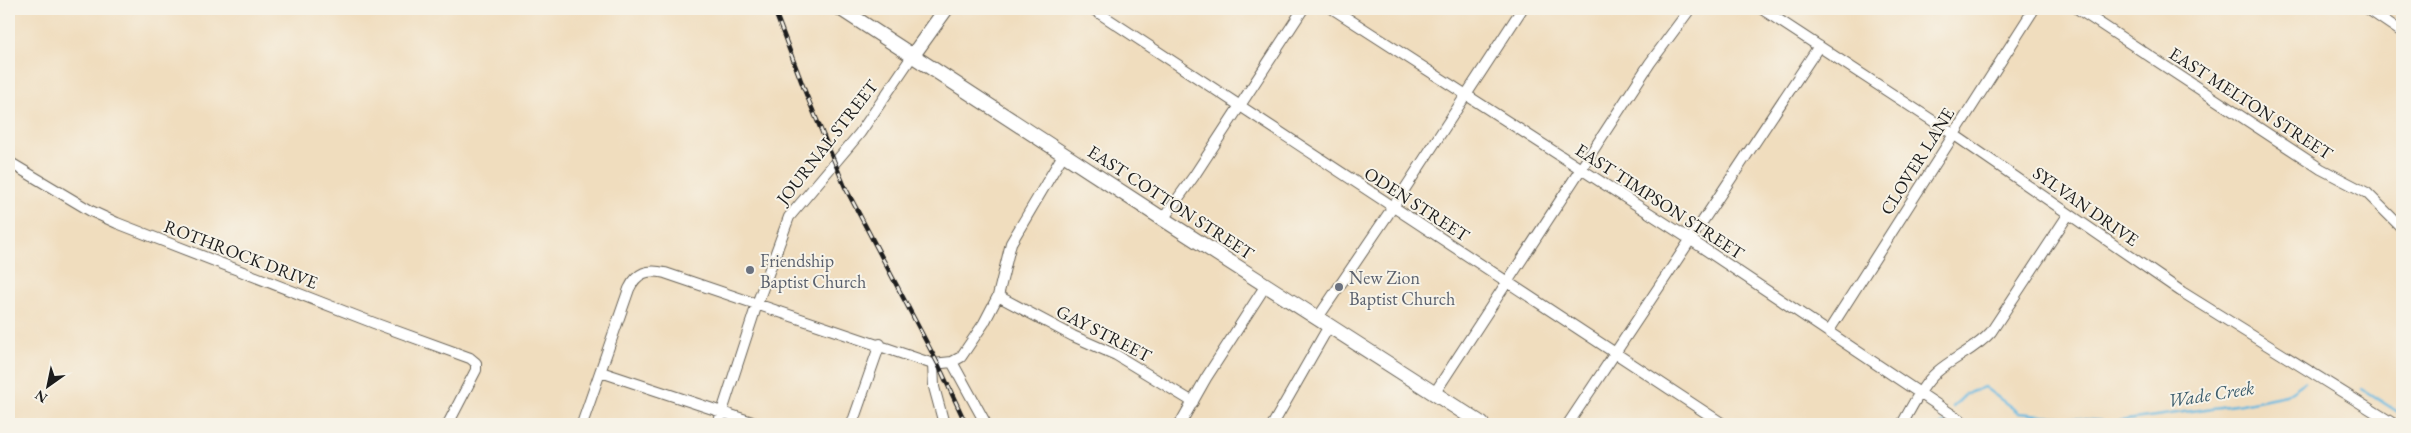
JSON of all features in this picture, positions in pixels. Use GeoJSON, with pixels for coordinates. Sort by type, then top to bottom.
{"type":"FeatureCollection","features":[{"type":"Feature","properties":{"kind":"main road","name":"EAST COTTON STREET"},"geometry":{"type":"LineString","coordinates":[[841,9],[1163,220],[1482,424]]}},
{"type":"Feature","properties":{"kind":"main road"},"geometry":{"type":"LineString","coordinates":[[913,55],[946,9]]}},
{"type":"Feature","properties":{"kind":"street","name":"ODEN STREET"},"geometry":{"type":"LineString","coordinates":[[1093,9],[1723,424]]}},
{"type":"Feature","properties":{"kind":"street"},"geometry":{"type":"LineString","coordinates":[[1163,220],[1304,9]]}},
{"type":"Feature","properties":{"kind":"street","name":"EAST TIMPSON STREET"},"geometry":{"type":"LineString","coordinates":[[1333,9],[1466,93],[1691,240],[1966,424]]}},
{"type":"Feature","properties":{"kind":"street"},"geometry":{"type":"LineString","coordinates":[[1272,424],[1323,322],[1466,93],[1522,9]]}},
{"type":"Feature","properties":{"kind":"street"},"geometry":{"type":"LineString","coordinates":[[1434,394],[1650,63],[1690,9]]}},
{"type":"Feature","properties":{"kind":"street","name":"SYLVAN DRIVE"},"geometry":{"type":"LineString","coordinates":[[1762,9],[1953,134],[2068,215],[2190,297],[2394,424]]}},
{"type":"Feature","properties":{"kind":"street","name":"CLOVER LANE"},"geometry":{"type":"LineString","coordinates":[[1828,332],[2034,9]]}},
{"type":"Feature","properties":{"kind":"street","name":"EAST MELTON STREET"},"geometry":{"type":"LineString","coordinates":[[2078,9],[2321,169],[2367,193],[2402,228]]}},
{"type":"Feature","properties":{"kind":"street"},"geometry":{"type":"LineString","coordinates":[[2368,9],[2402,32]]}},
{"type":"Feature","properties":{"kind":"street"},"geometry":{"type":"LineString","coordinates":[[1568,424],[1819,46]]}},
{"type":"Feature","properties":{"kind":"street","name":"JOURNAL STREET"},"geometry":{"type":"LineString","coordinates":[[718,424],[757,304],[789,217],[860,133],[913,55]]}},
{"type":"Feature","properties":{"kind":"street"},"geometry":{"type":"LineString","coordinates":[[582,424],[629,289],[636,278],[643,272],[665,273],[880,344],[934,364],[952,362],[961,357],[998,296],[1011,243],[1063,155]]}},
{"type":"Feature","properties":{"kind":"street","name":"ROTHROCK DRIVE"},"geometry":{"type":"LineString","coordinates":[[9,162],[91,211],[117,223],[355,316],[470,358],[476,363],[476,370],[448,424]]}},
{"type":"Feature","properties":{"kind":"street"},"geometry":{"type":"LineString","coordinates":[[1902,424],[1920,394],[1937,372],[1976,346],[1991,332],[2068,215]]}},
{"type":"Feature","properties":{"kind":"street"},"geometry":{"type":"LineString","coordinates":[[1180,424],[1266,285]]}},
{"type":"Feature","properties":{"kind":"street","name":"GAY STREET"},"geometry":{"type":"LineString","coordinates":[[998,296],[1073,336],[1116,355],[1193,402]]}},
{"type":"Feature","properties":{"kind":"street"},"geometry":{"type":"LineString","coordinates":[[852,424],[880,344]]}},
{"type":"Feature","properties":{"kind":"street"},"geometry":{"type":"LineString","coordinates":[[952,362],[986,424]]}},
{"type":"Feature","properties":{"kind":"street"},"geometry":{"type":"LineString","coordinates":[[934,364],[933,380],[944,424]]}},
{"type":"Feature","properties":{"kind":"street"},"geometry":{"type":"LineString","coordinates":[[601,372],[758,424]]}},
{"type":"Feature","properties":{"kind":"waterway","name":"Wade Creek"},"geometry":{"type":"LineString","coordinates":[[1953,407],[1966,394],[1984,387],[2019,413],[2112,422],[2242,404],[2286,395],[2305,382]]}},
{"type":"Feature","properties":{"kind":"waterway","name":"Wade Creek"},"geometry":{"type":"LineString","coordinates":[[2362,389],[2401,414]]}},
{"type":"Feature","properties":{"kind":"waterway","name":"Wade Creek"},"geometry":{"type":"LineString","coordinates":[[1941,424],[1945,422]]}},
{"type":"Feature","properties":{"kind":"railway"},"geometry":{"type":"LineString","coordinates":[[774,9],[806,94],[845,187],[938,364],[966,424]]}},
{"type":"Feature","properties":{"kind":"railway"},"geometry":{"type":"LineString","coordinates":[[9,422],[15,424]]}},
{"type":"Feature","properties":{"kind":"place","name":"Friendship Baptist Church"},"geometry":{"type":"Point","coordinates":[750,270]}},
{"type":"Feature","properties":{"kind":"place","name":"New Zion Baptist Church"},"geometry":{"type":"Point","coordinates":[1339,287]}}]}
